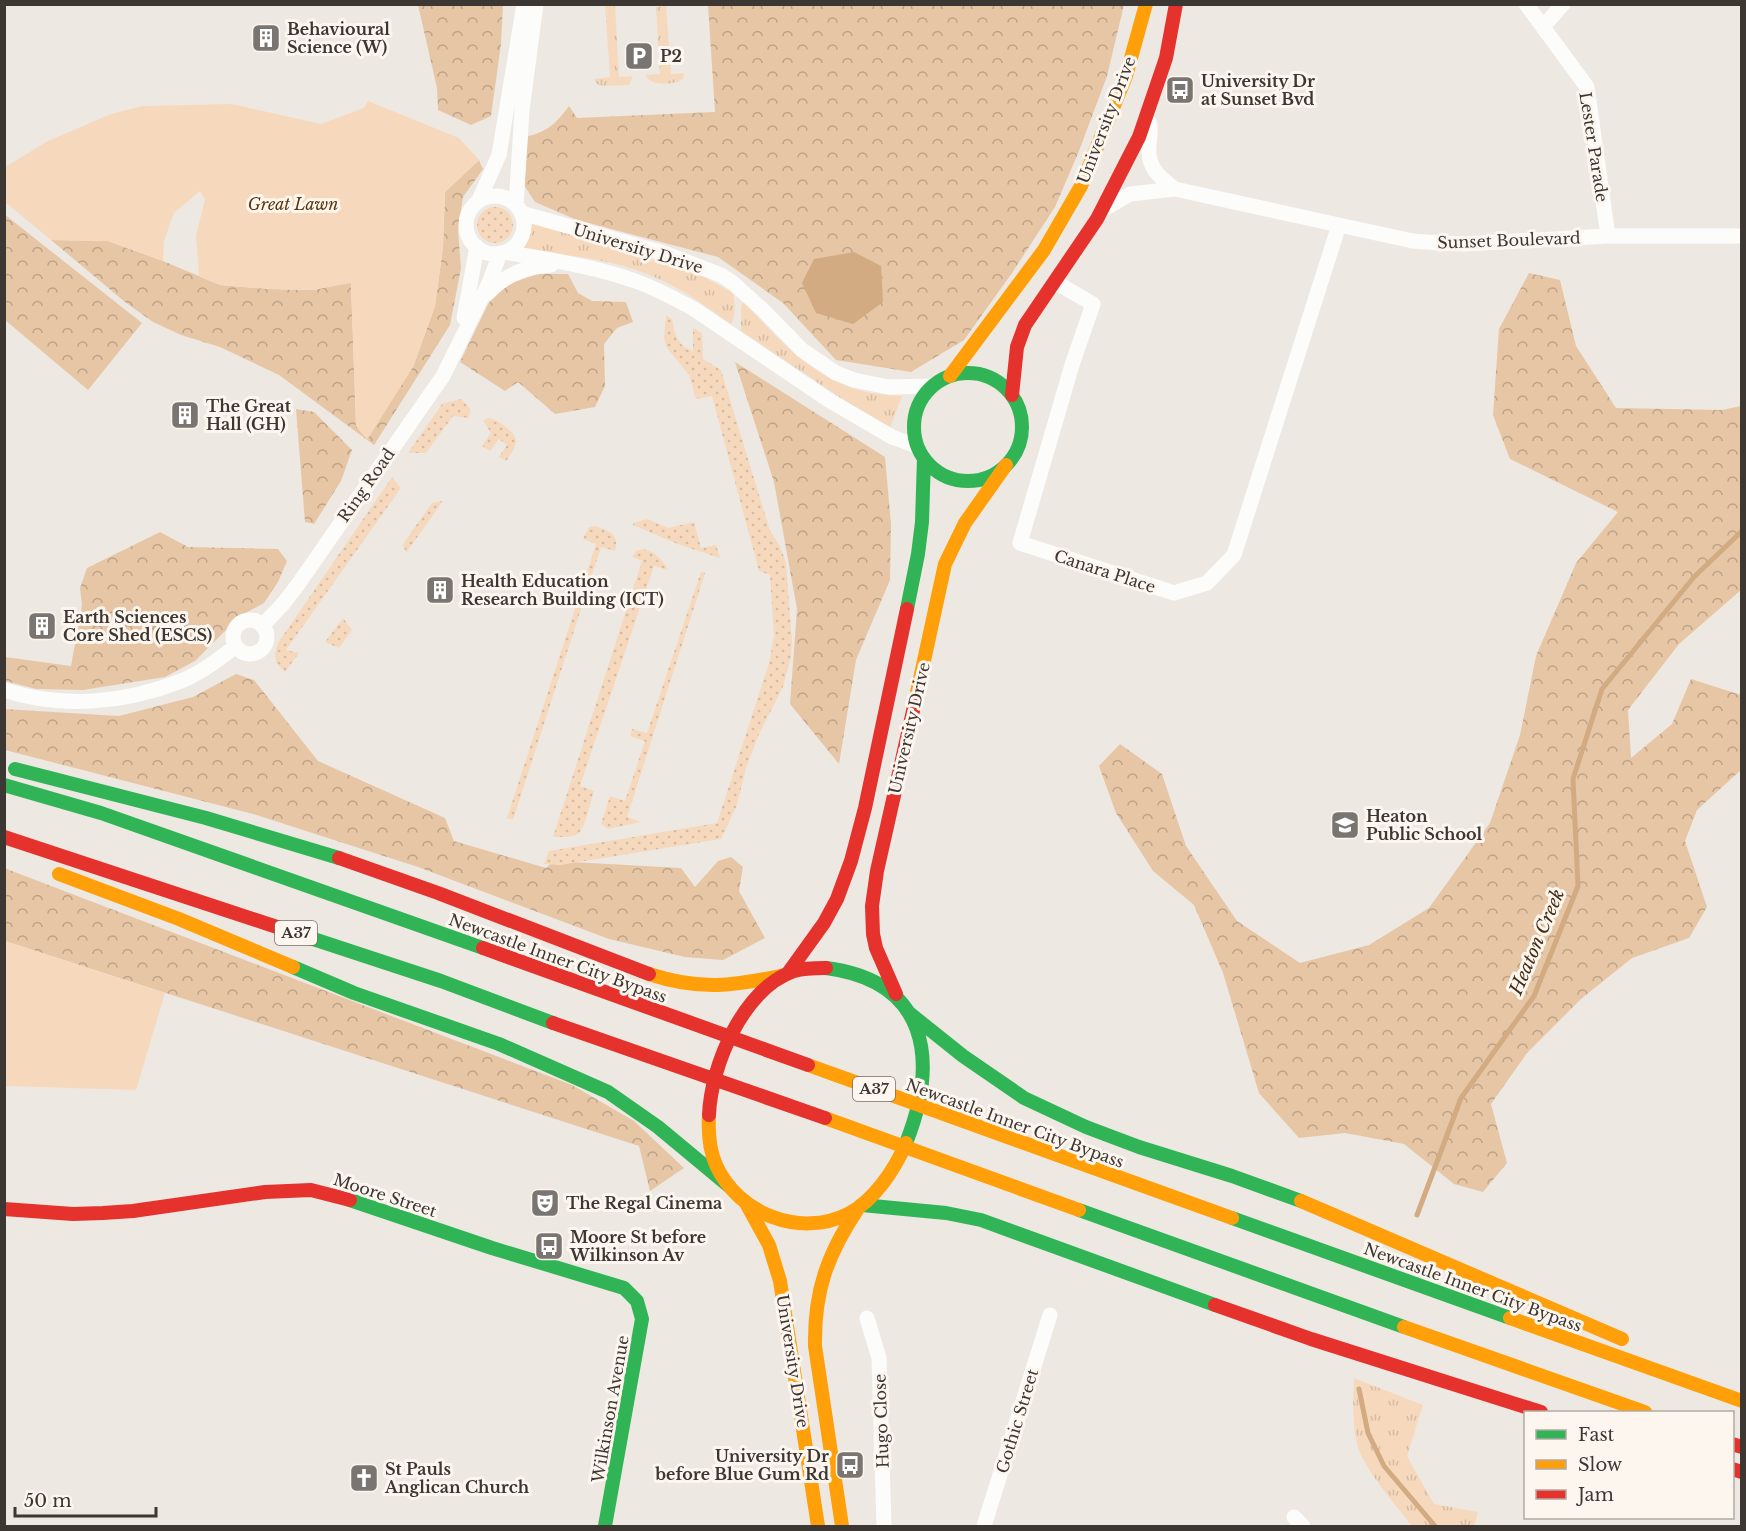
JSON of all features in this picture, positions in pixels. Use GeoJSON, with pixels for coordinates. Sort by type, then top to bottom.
{"type":"FeatureCollection","features":[{"type":"Feature","properties":{"kind":"main road","name":"University Drive"},"geometry":{"type":"LineString","coordinates":[[950,376],[1044,250],[1081,186],[1126,76],[1146,4]]}},
{"type":"Feature","properties":{"kind":"main road","name":"University Drive"},"geometry":{"type":"LineString","coordinates":[[1012,395],[1017,348],[1022,332],[1102,210],[1147,115],[1174,23],[1176,4]]}},
{"type":"Feature","properties":{"kind":"main road"},"geometry":{"type":"LineString","coordinates":[[980,374],[998,382],[1012,395],[1020,412],[1022,432],[1017,450],[1006,465],[994,475],[979,480],[963,481],[948,478],[934,470],[920,452],[914,430],[915,414],[922,399],[932,386],[950,376],[980,374]]}},
{"type":"Feature","properties":{"kind":"main road","name":"University Drive"},"geometry":{"type":"LineString","coordinates":[[787,974],[824,923],[837,898],[851,861],[865,808],[917,562],[922,522],[920,452]]}},
{"type":"Feature","properties":{"kind":"main road","name":"University Drive"},"geometry":{"type":"LineString","coordinates":[[842,1527],[814,1346],[814,1318],[823,1270],[835,1244],[864,1203],[896,1165],[913,1129],[921,1091],[921,1051],[904,1007],[882,968],[875,947],[870,920],[873,893],[945,564],[965,523],[1006,465]]}},
{"type":"Feature","properties":{"kind":"main road"},"geometry":{"type":"LineString","coordinates":[[4,766],[159,804],[317,851],[413,883],[607,958],[686,984],[710,986],[737,984],[813,968],[840,970],[875,981],[886,988],[904,1007],[963,1056],[1024,1098],[1086,1127],[1139,1147],[1232,1176],[1316,1207],[1481,1280],[1636,1344]]}},
{"type":"Feature","properties":{"kind":"main road","name":"Newcastle Inner City Bypass"},"geometry":{"type":"LineString","coordinates":[[4,785],[101,813],[457,939],[1742,1401]]}},
{"type":"Feature","properties":{"kind":"main road","name":"A37"},"geometry":{"type":"LineString","coordinates":[[4,837],[441,981],[585,1035],[911,1148],[1237,1268],[1639,1411]]}},
{"type":"Feature","properties":{"kind":"main road"},"geometry":{"type":"LineString","coordinates":[[48,870],[179,919],[354,993],[499,1044],[608,1092],[658,1126],[729,1186]]}},
{"type":"Feature","properties":{"kind":"main road"},"geometry":{"type":"LineString","coordinates":[[787,974],[759,996],[745,1012],[730,1036],[719,1063],[710,1104],[709,1140],[715,1162],[723,1179],[746,1203],[770,1217],[792,1222],[845,1216],[864,1203],[946,1213],[981,1220],[1311,1339],[1536,1411]]}},
{"type":"Feature","properties":{"kind":"main road","name":"Moore Street"},"geometry":{"type":"LineString","coordinates":[[4,1209],[73,1214],[103,1213],[133,1211],[266,1192],[311,1190],[349,1199],[492,1248],[612,1283],[631,1292],[636,1298]]}},
{"type":"Feature","properties":{"kind":"main road","name":"University Drive"},"geometry":{"type":"LineString","coordinates":[[746,1203],[769,1245],[775,1263],[818,1527]]}},
{"type":"Feature","properties":{"kind":"main road","name":"Wilkinson Avenue"},"geometry":{"type":"LineString","coordinates":[[605,1527],[642,1319],[641,1308],[636,1298]]}},
{"type":"Feature","properties":{"kind":"street"},"geometry":{"type":"LineString","coordinates":[[524,4],[499,154],[479,200],[469,212],[466,223],[468,235],[477,247],[488,253],[569,263]]}},
{"type":"Feature","properties":{"kind":"street"},"geometry":{"type":"LineString","coordinates":[[502,253],[515,246],[522,236],[524,224],[519,209],[522,110],[536,4]]}},
{"type":"Feature","properties":{"kind":"street","name":"Lester Parade"},"geometry":{"type":"LineString","coordinates":[[1526,4],[1587,87],[1608,236]]}},
{"type":"Feature","properties":{"kind":"street"},"geometry":{"type":"LineString","coordinates":[[1543,27],[1563,4]]}},
{"type":"Feature","properties":{"kind":"street"},"geometry":{"type":"LineString","coordinates":[[1147,115],[1151,129],[1148,157],[1151,165],[1155,172],[1175,189]]}},
{"type":"Feature","properties":{"kind":"street","name":"Sunset Boulevard"},"geometry":{"type":"LineString","coordinates":[[1102,210],[1130,194],[1157,189],[1175,189],[1413,241],[1465,244],[1608,236],[1742,236]]}},
{"type":"Feature","properties":{"kind":"street"},"geometry":{"type":"LineString","coordinates":[[479,200],[499,196],[512,201],[519,209]]}},
{"type":"Feature","properties":{"kind":"street","name":"University Drive"},"geometry":{"type":"LineString","coordinates":[[519,209],[664,253],[714,272],[733,283],[802,350],[836,373],[854,380],[888,387],[932,386]]}},
{"type":"Feature","properties":{"kind":"street","name":"Canara Place"},"geometry":{"type":"LineString","coordinates":[[1055,282],[1093,304],[1072,365],[1020,543],[1174,593],[1208,583],[1234,555],[1339,225]]}},
{"type":"Feature","properties":{"kind":"street","name":"Ring Road"},"geometry":{"type":"LineString","coordinates":[[460,339],[477,247]]}},
{"type":"Feature","properties":{"kind":"street","name":"Ring Road"},"geometry":{"type":"LineString","coordinates":[[262,626],[294,590],[443,376],[502,253]]}},
{"type":"Feature","properties":{"kind":"street"},"geometry":{"type":"LineString","coordinates":[[478,303],[503,278],[535,266],[569,263]]}},
{"type":"Feature","properties":{"kind":"street","name":"University Drive"},"geometry":{"type":"LineString","coordinates":[[569,263],[635,281],[672,297],[844,410],[920,452]]}},
{"type":"Feature","properties":{"kind":"street"},"geometry":{"type":"LineString","coordinates":[[252,621],[262,626],[267,636],[259,651],[248,654],[236,646],[233,636],[237,626],[242,622],[252,621]]}},
{"type":"Feature","properties":{"kind":"street"},"geometry":{"type":"LineString","coordinates":[[4,690],[48,700],[69,702],[110,699],[146,692],[183,681],[213,664],[236,646]]}},
{"type":"Feature","properties":{"kind":"street","name":"Gothic Street"},"geometry":{"type":"LineString","coordinates":[[984,1527],[1050,1315]]}},
{"type":"Feature","properties":{"kind":"street","name":"Hugo Close"},"geometry":{"type":"LineString","coordinates":[[867,1318],[879,1358],[884,1527]]}},
{"type":"Feature","properties":{"kind":"green space"},"geometry":{"type":"Polygon","coordinates":[[[418,5],[503,5],[501,44],[491,116],[471,125],[438,110],[437,88],[418,5]]]}},
{"type":"Feature","properties":{"kind":"green space"},"geometry":{"type":"Polygon","coordinates":[[[605,5],[615,5],[619,77],[633,76],[629,85],[602,86],[594,79],[610,77],[605,5]]]}},
{"type":"Feature","properties":{"kind":"green space"},"geometry":{"type":"Polygon","coordinates":[[[708,5],[1124,5],[1107,76],[1055,207],[964,340],[911,372],[836,360],[783,303],[718,257],[577,220],[535,202],[524,185],[528,136],[552,125],[569,106],[577,118],[715,112],[708,5]]]}},
{"type":"Feature","properties":{"kind":"green space"},"geometry":{"type":"Polygon","coordinates":[[[666,6],[671,74],[684,73],[683,79],[663,84],[652,82],[646,75],[660,74],[656,7],[666,6]]]}},
{"type":"Feature","properties":{"kind":"green space","name":"Great Lawn"},"geometry":{"type":"Polygon","coordinates":[[[368,101],[459,138],[479,160],[445,192],[443,247],[435,306],[413,367],[367,440],[356,426],[351,283],[313,290],[269,289],[220,285],[199,276],[196,236],[205,199],[200,191],[174,213],[164,241],[163,261],[108,241],[51,240],[5,202],[5,167],[48,141],[111,114],[142,106],[232,104],[321,124],[364,108],[368,101]]]}},
{"type":"Feature","properties":{"kind":"green space"},"geometry":{"type":"Polygon","coordinates":[[[479,160],[483,169],[463,197],[458,231],[461,268],[450,325],[374,445],[279,375],[220,347],[181,335],[153,322],[125,302],[51,240],[108,241],[220,285],[313,290],[351,282],[356,426],[413,367],[435,306],[443,247],[445,192],[479,160]]]}},
{"type":"Feature","properties":{"kind":"green space"},"geometry":{"type":"Polygon","coordinates":[[[495,207],[508,212],[513,225],[508,238],[495,243],[482,238],[477,225],[482,212],[495,207]]]}},
{"type":"Feature","properties":{"kind":"green space"},"geometry":{"type":"Polygon","coordinates":[[[4,214],[142,323],[88,390],[5,320],[4,214]]]}},
{"type":"Feature","properties":{"kind":"green space"},"geometry":{"type":"Polygon","coordinates":[[[533,221],[706,278],[733,293],[735,305],[733,321],[731,324],[679,289],[627,267],[593,259],[522,250],[530,234],[533,221]]]}},
{"type":"Feature","properties":{"kind":"green space"},"geometry":{"type":"Polygon","coordinates":[[[1529,273],[1560,280],[1576,346],[1616,408],[1722,410],[1741,406],[1741,590],[1679,644],[1628,710],[1631,758],[1672,724],[1691,679],[1741,695],[1742,769],[1697,810],[1685,841],[1707,907],[1689,938],[1632,958],[1581,999],[1527,1053],[1491,1104],[1507,1163],[1483,1192],[1454,1184],[1404,1144],[1345,1133],[1299,1138],[1259,1093],[1223,973],[1194,905],[1153,871],[1116,813],[1099,766],[1120,744],[1162,774],[1186,846],[1237,921],[1300,963],[1369,945],[1429,908],[1490,823],[1520,735],[1536,656],[1576,563],[1618,512],[1510,459],[1493,415],[1499,329],[1529,273]]]}},
{"type":"Feature","properties":{"kind":"green space"},"geometry":{"type":"Polygon","coordinates":[[[538,274],[568,274],[578,293],[592,301],[626,302],[633,322],[617,328],[604,344],[605,386],[595,407],[555,414],[518,382],[505,391],[460,362],[488,304],[506,285],[538,274]]]}},
{"type":"Feature","properties":{"kind":"green space"},"geometry":{"type":"Polygon","coordinates":[[[744,302],[778,338],[813,368],[853,388],[876,394],[902,396],[890,428],[860,411],[741,331],[741,306],[744,302]]]}},
{"type":"Feature","properties":{"kind":"green space"},"geometry":{"type":"Polygon","coordinates":[[[666,315],[672,319],[680,343],[688,349],[693,351],[693,328],[702,333],[703,359],[721,370],[770,531],[780,546],[786,563],[792,641],[791,657],[783,687],[759,734],[746,768],[737,805],[721,839],[560,865],[544,864],[549,851],[717,823],[769,663],[774,636],[770,575],[759,571],[712,396],[696,399],[689,375],[666,347],[664,336],[666,315]]]}},
{"type":"Feature","properties":{"kind":"green space"},"geometry":{"type":"Polygon","coordinates":[[[735,362],[885,457],[891,524],[890,580],[856,660],[839,764],[790,704],[797,609],[774,482],[735,362]]]}},
{"type":"Feature","properties":{"kind":"green space"},"geometry":{"type":"Polygon","coordinates":[[[461,399],[470,408],[469,418],[453,416],[426,453],[408,453],[442,404],[461,399]]]}},
{"type":"Feature","properties":{"kind":"green space"},"geometry":{"type":"Polygon","coordinates":[[[296,409],[314,412],[352,450],[341,481],[314,524],[305,522],[296,409]]]}},
{"type":"Feature","properties":{"kind":"green space"},"geometry":{"type":"Polygon","coordinates":[[[489,418],[501,423],[512,432],[516,440],[506,461],[499,457],[507,445],[499,439],[490,451],[482,446],[491,433],[483,420],[489,418]]]}},
{"type":"Feature","properties":{"kind":"green space"},"geometry":{"type":"Polygon","coordinates":[[[392,477],[401,488],[286,650],[299,653],[285,672],[276,659],[275,652],[278,643],[392,477]]]}},
{"type":"Feature","properties":{"kind":"green space"},"geometry":{"type":"Polygon","coordinates":[[[443,501],[406,553],[403,544],[432,503],[443,501]]]}},
{"type":"Feature","properties":{"kind":"green space"},"geometry":{"type":"Polygon","coordinates":[[[647,519],[668,528],[694,522],[701,548],[716,545],[720,558],[680,545],[633,525],[633,523],[647,519]]]}},
{"type":"Feature","properties":{"kind":"green space"},"geometry":{"type":"Polygon","coordinates":[[[595,526],[615,537],[615,551],[601,547],[513,820],[507,818],[596,544],[583,539],[589,527],[595,526]]]}},
{"type":"Feature","properties":{"kind":"green space"},"geometry":{"type":"Polygon","coordinates":[[[160,532],[188,547],[278,549],[287,561],[278,582],[264,603],[240,616],[195,661],[165,677],[83,690],[36,689],[5,681],[5,657],[71,666],[82,605],[80,588],[87,568],[160,532]]]}},
{"type":"Feature","properties":{"kind":"green space"},"geometry":{"type":"Polygon","coordinates":[[[642,549],[658,556],[668,570],[654,566],[580,786],[594,791],[581,831],[575,835],[553,837],[642,561],[632,557],[636,551],[642,549]]]}},
{"type":"Feature","properties":{"kind":"green space"},"geometry":{"type":"Polygon","coordinates":[[[701,572],[705,573],[627,817],[641,822],[608,829],[601,824],[610,796],[625,801],[645,741],[630,736],[632,729],[647,733],[701,572]]]}},
{"type":"Feature","properties":{"kind":"green space"},"geometry":{"type":"Polygon","coordinates":[[[343,618],[352,630],[339,648],[325,642],[343,618]]]}},
{"type":"Feature","properties":{"kind":"green space"},"geometry":{"type":"Polygon","coordinates":[[[236,674],[254,680],[318,761],[445,818],[454,841],[546,868],[554,861],[681,868],[695,887],[718,861],[731,857],[743,867],[739,891],[765,938],[723,960],[685,957],[609,939],[418,867],[253,814],[5,750],[4,709],[119,716],[193,697],[236,674]]]}},
{"type":"Feature","properties":{"kind":"green space"},"geometry":{"type":"Polygon","coordinates":[[[4,868],[572,1085],[634,1121],[684,1168],[650,1191],[639,1146],[5,941],[4,868]]]}},
{"type":"Feature","properties":{"kind":"green space"},"geometry":{"type":"Polygon","coordinates":[[[5,941],[165,993],[136,1090],[5,1086],[5,941]]]}},
{"type":"Feature","properties":{"kind":"green space"},"geometry":{"type":"Polygon","coordinates":[[[1354,1378],[1423,1405],[1407,1456],[1434,1504],[1478,1512],[1474,1526],[1412,1526],[1366,1465],[1357,1444],[1354,1428],[1354,1378]]]}},
{"type":"Feature","properties":{"kind":"shaded area"},"geometry":{"type":"Polygon","coordinates":[[[854,252],[881,266],[883,302],[853,324],[816,313],[802,283],[814,259],[854,252]]]}},
{"type":"Feature","properties":{"kind":"waterway","name":"Heaton Creek"},"geometry":{"type":"LineString","coordinates":[[1417,1215],[1461,1098],[1534,996],[1578,886],[1573,779],[1602,689],[1694,577],[1742,531]]}},
{"type":"Feature","properties":{"kind":"waterway","name":"Heaton Creek"},"geometry":{"type":"LineString","coordinates":[[1359,1389],[1368,1433],[1384,1466],[1435,1526]]}},
{"type":"Feature","properties":{"kind":"traffic: fast"},"geometry":{"type":"LineString","coordinates":[[968,373],[989,377],[1006,389],[1018,406],[1022,427],[1018,448],[1006,465],[989,477],[968,481],[947,477],[930,465],[918,448],[914,427],[918,406],[930,389],[947,377],[968,373]]}},
{"type":"Feature","properties":{"kind":"traffic: fast"},"geometry":{"type":"LineString","coordinates":[[907,609],[922,522],[924,458]]}},
{"type":"Feature","properties":{"kind":"traffic: fast"},"geometry":{"type":"LineString","coordinates":[[15,769],[206,818],[339,858]]}},
{"type":"Feature","properties":{"kind":"traffic: fast"},"geometry":{"type":"LineString","coordinates":[[4,785],[101,813],[483,948]]}},
{"type":"Feature","properties":{"kind":"traffic: fast"},"geometry":{"type":"LineString","coordinates":[[289,931],[441,981],[553,1023]]}},
{"type":"Feature","properties":{"kind":"traffic: fast"},"geometry":{"type":"LineString","coordinates":[[293,967],[354,993],[499,1044],[608,1092],[658,1127],[729,1186]]}},
{"type":"Feature","properties":{"kind":"traffic: fast"},"geometry":{"type":"LineString","coordinates":[[826,968],[860,976],[886,989],[905,1007],[917,1029],[922,1055],[922,1082],[916,1112],[906,1143]]}},
{"type":"Feature","properties":{"kind":"traffic: fast"},"geometry":{"type":"LineString","coordinates":[[908,1012],[963,1056],[1024,1098],[1086,1127],[1139,1147],[1232,1176],[1301,1201]]}},
{"type":"Feature","properties":{"kind":"traffic: fast"},"geometry":{"type":"LineString","coordinates":[[350,1200],[492,1248],[624,1288],[637,1301],[642,1319],[605,1526]]}},
{"type":"Feature","properties":{"kind":"traffic: fast"},"geometry":{"type":"LineString","coordinates":[[862,1205],[946,1213],[981,1220],[1215,1305]]}},
{"type":"Feature","properties":{"kind":"traffic: fast"},"geometry":{"type":"LineString","coordinates":[[1079,1210],[1404,1327]]}},
{"type":"Feature","properties":{"kind":"traffic: fast"},"geometry":{"type":"LineString","coordinates":[[1232,1218],[1510,1318]]}},
{"type":"Feature","properties":{"kind":"traffic: slow"},"geometry":{"type":"LineString","coordinates":[[950,376],[1044,250],[1081,186],[1126,76],[1146,4]]}},
{"type":"Feature","properties":{"kind":"traffic: slow"},"geometry":{"type":"LineString","coordinates":[[915,702],[945,564],[965,523],[1006,465]]}},
{"type":"Feature","properties":{"kind":"traffic: slow"},"geometry":{"type":"LineString","coordinates":[[59,874],[179,919],[293,967]]}},
{"type":"Feature","properties":{"kind":"traffic: slow"},"geometry":{"type":"LineString","coordinates":[[649,974],[701,985],[733,984],[785,975]]}},
{"type":"Feature","properties":{"kind":"traffic: slow"},"geometry":{"type":"LineString","coordinates":[[808,1065],[1232,1218]]}},
{"type":"Feature","properties":{"kind":"traffic: slow"},"geometry":{"type":"LineString","coordinates":[[709,1115],[712,1153],[726,1182],[739,1197],[755,1208],[772,1217],[791,1222],[829,1221],[858,1208],[883,1183],[906,1143]]}},
{"type":"Feature","properties":{"kind":"traffic: slow"},"geometry":{"type":"LineString","coordinates":[[825,1118],[1079,1210]]}},
{"type":"Feature","properties":{"kind":"traffic: slow"},"geometry":{"type":"LineString","coordinates":[[1301,1201],[1622,1339]]}},
{"type":"Feature","properties":{"kind":"traffic: slow"},"geometry":{"type":"LineString","coordinates":[[747,1205],[769,1245],[780,1281],[818,1526]]}},
{"type":"Feature","properties":{"kind":"traffic: slow"},"geometry":{"type":"LineString","coordinates":[[842,1526],[815,1346],[815,1326],[824,1275],[838,1243],[857,1210]]}},
{"type":"Feature","properties":{"kind":"traffic: slow"},"geometry":{"type":"LineString","coordinates":[[1510,1318],[1742,1401]]}},
{"type":"Feature","properties":{"kind":"traffic: slow"},"geometry":{"type":"LineString","coordinates":[[1404,1327],[1642,1411]]}},
{"type":"Feature","properties":{"kind":"traffic: jam"},"geometry":{"type":"LineString","coordinates":[[1012,395],[1017,347],[1025,325],[1097,219],[1139,137],[1166,58],[1176,4]]}},
{"type":"Feature","properties":{"kind":"traffic: jam"},"geometry":{"type":"LineString","coordinates":[[788,973],[824,923],[837,899],[851,861],[865,808],[907,609]]}},
{"type":"Feature","properties":{"kind":"traffic: jam"},"geometry":{"type":"LineString","coordinates":[[896,994],[876,948],[872,906],[877,871],[915,702]]}},
{"type":"Feature","properties":{"kind":"traffic: jam"},"geometry":{"type":"LineString","coordinates":[[4,837],[289,931]]}},
{"type":"Feature","properties":{"kind":"traffic: jam"},"geometry":{"type":"LineString","coordinates":[[339,858],[438,893],[649,974]]}},
{"type":"Feature","properties":{"kind":"traffic: jam"},"geometry":{"type":"LineString","coordinates":[[483,948],[808,1065]]}},
{"type":"Feature","properties":{"kind":"traffic: jam"},"geometry":{"type":"LineString","coordinates":[[709,1115],[711,1095],[723,1052],[745,1011],[759,994],[776,980],[798,970],[826,968]]}},
{"type":"Feature","properties":{"kind":"traffic: jam"},"geometry":{"type":"LineString","coordinates":[[553,1023],[825,1118]]}},
{"type":"Feature","properties":{"kind":"traffic: jam"},"geometry":{"type":"LineString","coordinates":[[4,1209],[73,1214],[103,1213],[133,1211],[265,1192],[311,1190],[350,1200]]}},
{"type":"Feature","properties":{"kind":"traffic: jam"},"geometry":{"type":"LineString","coordinates":[[1215,1305],[1311,1339],[1538,1411]]}},
{"type":"Feature","properties":{"kind":"traffic: jam"},"geometry":{"type":"LineString","coordinates":[[1734,1445],[1742,1447]]}},
{"type":"Feature","properties":{"kind":"traffic: jam"},"geometry":{"type":"LineString","coordinates":[[1734,1470],[1742,1472]]}},
{"type":"Feature","properties":{"kind":"place","name":"Behavioural Science (W)"},"geometry":{"type":"Point","coordinates":[266,38]}},
{"type":"Feature","properties":{"kind":"place","name":"P2"},"geometry":{"type":"Point","coordinates":[639,56]}},
{"type":"Feature","properties":{"kind":"place","name":"University Dr at Sunset Bvd"},"geometry":{"type":"Point","coordinates":[1180,90]}},
{"type":"Feature","properties":{"kind":"place","name":"The Great Hall (GH)"},"geometry":{"type":"Point","coordinates":[185,415]}},
{"type":"Feature","properties":{"kind":"place","name":"Health Education Research Building (ICT)"},"geometry":{"type":"Point","coordinates":[440,590]}},
{"type":"Feature","properties":{"kind":"place","name":"Earth Sciences Core Shed (ESCS)"},"geometry":{"type":"Point","coordinates":[42,626]}},
{"type":"Feature","properties":{"kind":"place","name":"Heaton Public School"},"geometry":{"type":"Point","coordinates":[1345,825]}},
{"type":"Feature","properties":{"kind":"place","name":"The Regal Cinema"},"geometry":{"type":"Point","coordinates":[545,1203]}},
{"type":"Feature","properties":{"kind":"place","name":"Moore St before Wilkinson Av"},"geometry":{"type":"Point","coordinates":[549,1246]}},
{"type":"Feature","properties":{"kind":"place","name":"University Dr before Blue Gum Rd"},"geometry":{"type":"Point","coordinates":[850,1465]}},
{"type":"Feature","properties":{"kind":"place","name":"St Pauls Anglican Church"},"geometry":{"type":"Point","coordinates":[364,1478]}}]}
